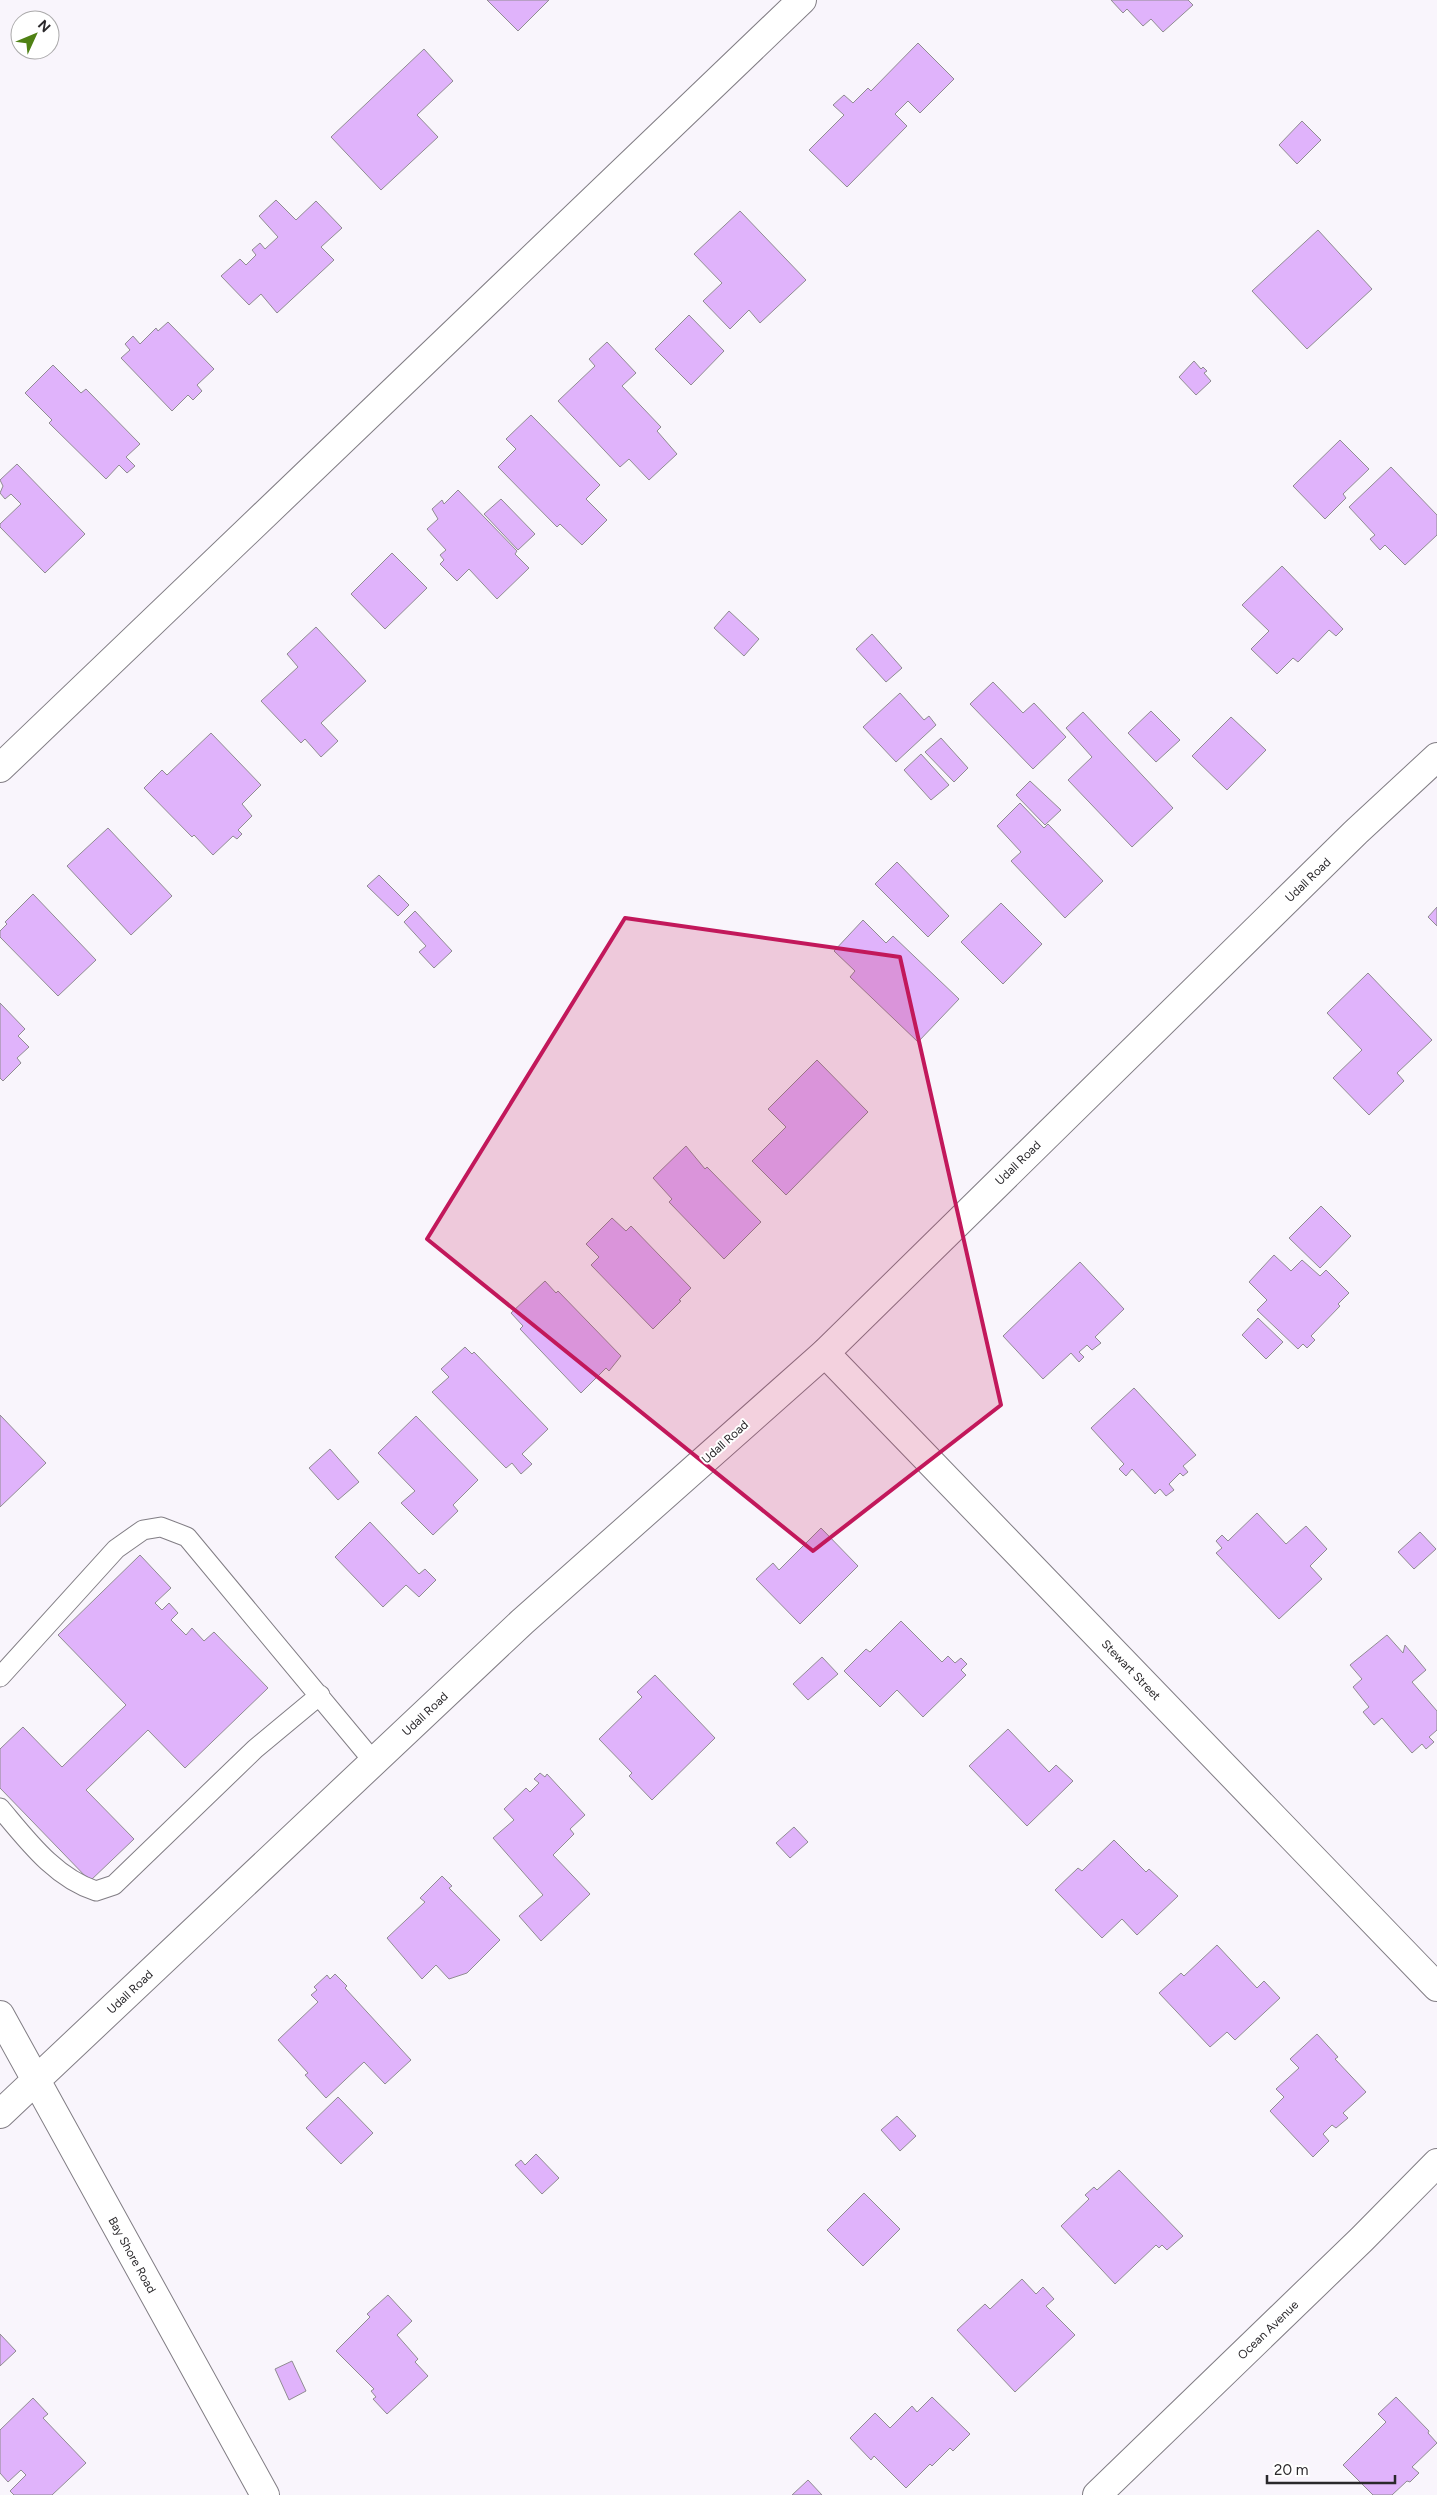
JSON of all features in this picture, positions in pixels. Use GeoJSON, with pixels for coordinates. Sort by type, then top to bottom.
{"type":"FeatureCollection","features":[{"type":"Feature","properties":{"kind":"street"},"geometry":{"type":"LineString","coordinates":[[0,768],[802,0]]}},
{"type":"Feature","properties":{"kind":"street","name":"Udall Road"},"geometry":{"type":"LineString","coordinates":[[0,2114],[522,1622],[825,1353],[1349,839],[1437,756]]}},
{"type":"Feature","properties":{"kind":"street","name":"Stewart Street"},"geometry":{"type":"LineString","coordinates":[[825,1353],[1437,1988]]}},
{"type":"Feature","properties":{"kind":"street","name":"Bay Shore Road"},"geometry":{"type":"LineString","coordinates":[[0,2015],[265,2495]]}},
{"type":"Feature","properties":{"kind":"street","name":"Ocean Avenue"},"geometry":{"type":"LineString","coordinates":[[1097,2495],[1355,2246],[1437,2163]]}},
{"type":"Feature","properties":{"kind":"lane"},"geometry":{"type":"LineString","coordinates":[[0,1678],[116,1549],[143,1530],[161,1526],[187,1537],[374,1762]]}},
{"type":"Feature","properties":{"kind":"lane"},"geometry":{"type":"LineString","coordinates":[[0,1808],[48,1862],[62,1873],[96,1891],[114,1885],[255,1749],[320,1695]]}},
{"type":"Feature","properties":{"kind":"highlighted area"},"geometry":{"type":"Polygon","coordinates":[[[625,918],[900,957],[1001,1405],[813,1551],[427,1239],[625,918]]]}},
{"type":"Feature","properties":{"kind":"building"},"geometry":{"type":"Polygon","coordinates":[[[487,0],[549,0],[518,31],[487,0]]]}},
{"type":"Feature","properties":{"kind":"building"},"geometry":{"type":"Polygon","coordinates":[[[1111,0],[1188,0],[1193,5],[1163,32],[1151,19],[1143,26],[1127,9],[1123,13],[1111,0]]]}},
{"type":"Feature","properties":{"kind":"building"},"geometry":{"type":"Polygon","coordinates":[[[918,43],[954,79],[920,113],[908,101],[895,114],[907,126],[847,187],[809,150],[844,115],[833,105],[844,95],[853,103],[868,88],[871,91],[918,43]]]}},
{"type":"Feature","properties":{"kind":"building"},"geometry":{"type":"Polygon","coordinates":[[[424,49],[453,81],[417,115],[438,137],[381,190],[331,137],[424,49]]]}},
{"type":"Feature","properties":{"kind":"building"},"geometry":{"type":"Polygon","coordinates":[[[1302,121],[1321,140],[1297,164],[1279,145],[1302,121]]]}},
{"type":"Feature","properties":{"kind":"building"},"geometry":{"type":"Polygon","coordinates":[[[276,200],[296,220],[316,201],[342,228],[321,247],[334,260],[277,313],[261,294],[249,305],[221,276],[240,259],[246,265],[256,255],[252,250],[260,243],[265,249],[278,237],[259,216],[276,200]]]}},
{"type":"Feature","properties":{"kind":"building"},"geometry":{"type":"Polygon","coordinates":[[[740,211],[806,280],[760,323],[749,310],[730,329],[703,301],[722,283],[694,254],[740,211]]]}},
{"type":"Feature","properties":{"kind":"building"},"geometry":{"type":"Polygon","coordinates":[[[1318,230],[1372,289],[1307,349],[1252,291],[1318,230]]]}},
{"type":"Feature","properties":{"kind":"building"},"geometry":{"type":"Polygon","coordinates":[[[689,315],[724,351],[691,385],[655,349],[689,315]]]}},
{"type":"Feature","properties":{"kind":"building"},"geometry":{"type":"Polygon","coordinates":[[[168,322],[214,369],[197,385],[202,391],[193,400],[188,395],[172,411],[121,358],[130,350],[125,344],[133,336],[140,344],[156,328],[158,331],[168,322]]]}},
{"type":"Feature","properties":{"kind":"building"},"geometry":{"type":"Polygon","coordinates":[[[607,342],[636,373],[622,386],[661,427],[657,431],[677,454],[649,480],[629,459],[620,467],[558,401],[595,366],[589,359],[607,342]]]}},
{"type":"Feature","properties":{"kind":"building"},"geometry":{"type":"Polygon","coordinates":[[[1194,361],[1201,369],[1203,367],[1207,371],[1204,373],[1211,381],[1196,395],[1179,377],[1194,361]]]}},
{"type":"Feature","properties":{"kind":"building"},"geometry":{"type":"Polygon","coordinates":[[[53,365],[81,393],[86,389],[140,444],[126,457],[135,466],[127,473],[119,465],[106,479],[49,423],[52,420],[25,393],[53,365]]]}},
{"type":"Feature","properties":{"kind":"building"},"geometry":{"type":"Polygon","coordinates":[[[531,415],[600,485],[586,499],[607,520],[582,545],[560,524],[557,527],[498,467],[516,449],[506,439],[531,415]]]}},
{"type":"Feature","properties":{"kind":"building"},"geometry":{"type":"Polygon","coordinates":[[[1340,440],[1369,469],[1343,494],[1346,498],[1325,519],[1293,486],[1340,440]]]}},
{"type":"Feature","properties":{"kind":"building"},"geometry":{"type":"Polygon","coordinates":[[[17,464],[85,534],[45,573],[0,527],[0,524],[21,504],[11,494],[5,499],[0,493],[3,486],[0,480],[17,464]]]}},
{"type":"Feature","properties":{"kind":"building"},"geometry":{"type":"Polygon","coordinates":[[[1391,467],[1437,515],[1437,535],[1405,565],[1385,545],[1380,550],[1370,539],[1375,535],[1349,507],[1391,467]]]}},
{"type":"Feature","properties":{"kind":"building"},"geometry":{"type":"Polygon","coordinates":[[[458,490],[517,551],[515,554],[529,568],[497,599],[469,569],[457,581],[440,564],[444,560],[440,555],[446,550],[427,529],[438,519],[432,509],[442,500],[444,504],[458,490]]]}},
{"type":"Feature","properties":{"kind":"building"},"geometry":{"type":"Polygon","coordinates":[[[501,499],[535,534],[518,550],[484,514],[501,499]]]}},
{"type":"Feature","properties":{"kind":"building"},"geometry":{"type":"Polygon","coordinates":[[[392,553],[427,588],[385,629],[351,594],[392,553]]]}},
{"type":"Feature","properties":{"kind":"building"},"geometry":{"type":"Polygon","coordinates":[[[1282,566],[1343,629],[1336,636],[1329,630],[1298,662],[1293,658],[1277,674],[1251,649],[1269,631],[1242,605],[1282,566]]]}},
{"type":"Feature","properties":{"kind":"building"},"geometry":{"type":"Polygon","coordinates":[[[729,611],[759,639],[744,656],[714,628],[729,611]]]}},
{"type":"Feature","properties":{"kind":"building"},"geometry":{"type":"Polygon","coordinates":[[[316,627],[366,681],[321,723],[338,741],[321,757],[305,739],[301,743],[261,701],[298,667],[287,654],[316,627]]]}},
{"type":"Feature","properties":{"kind":"building"},"geometry":{"type":"Polygon","coordinates":[[[872,634],[902,668],[886,682],[856,649],[872,634]]]}},
{"type":"Feature","properties":{"kind":"building"},"geometry":{"type":"Polygon","coordinates":[[[993,682],[1023,713],[1034,703],[1066,737],[1033,769],[970,704],[993,682]]]}},
{"type":"Feature","properties":{"kind":"building"},"geometry":{"type":"Polygon","coordinates":[[[900,693],[924,720],[929,716],[936,725],[896,762],[863,727],[900,693]]]}},
{"type":"Feature","properties":{"kind":"building"},"geometry":{"type":"Polygon","coordinates":[[[1151,711],[1180,740],[1156,762],[1128,733],[1151,711]]]}},
{"type":"Feature","properties":{"kind":"building"},"geometry":{"type":"Polygon","coordinates":[[[1083,712],[1173,808],[1132,847],[1068,780],[1092,757],[1066,728],[1083,712]]]}},
{"type":"Feature","properties":{"kind":"building"},"geometry":{"type":"Polygon","coordinates":[[[1231,717],[1266,750],[1227,790],[1192,756],[1231,717]]]}},
{"type":"Feature","properties":{"kind":"building"},"geometry":{"type":"Polygon","coordinates":[[[211,733],[261,785],[242,804],[252,816],[238,830],[242,834],[237,839],[233,836],[213,855],[194,835],[192,837],[144,788],[162,770],[167,775],[211,733]]]}},
{"type":"Feature","properties":{"kind":"building"},"geometry":{"type":"Polygon","coordinates":[[[941,738],[968,768],[954,782],[925,752],[941,738]]]}},
{"type":"Feature","properties":{"kind":"building"},"geometry":{"type":"Polygon","coordinates":[[[921,754],[949,785],[931,800],[904,770],[921,754]]]}},
{"type":"Feature","properties":{"kind":"building"},"geometry":{"type":"Polygon","coordinates":[[[1030,781],[1061,810],[1045,825],[1016,795],[1030,781]]]}},
{"type":"Feature","properties":{"kind":"building"},"geometry":{"type":"Polygon","coordinates":[[[1020,803],[1044,828],[1048,824],[1103,881],[1065,918],[1011,861],[1021,852],[997,826],[1020,803]]]}},
{"type":"Feature","properties":{"kind":"building"},"geometry":{"type":"Polygon","coordinates":[[[108,828],[172,896],[131,935],[67,866],[108,828]]]}},
{"type":"Feature","properties":{"kind":"building"},"geometry":{"type":"Polygon","coordinates":[[[897,862],[949,916],[928,937],[875,884],[897,862]]]}},
{"type":"Feature","properties":{"kind":"building"},"geometry":{"type":"Polygon","coordinates":[[[379,875],[409,905],[398,916],[367,886],[379,875]]]}},
{"type":"Feature","properties":{"kind":"building"},"geometry":{"type":"Polygon","coordinates":[[[33,894],[96,960],[58,996],[0,937],[0,931],[7,924],[5,922],[33,894]]]}},
{"type":"Feature","properties":{"kind":"building"},"geometry":{"type":"Polygon","coordinates":[[[1001,903],[1042,944],[1003,984],[961,942],[1001,903]]]}},
{"type":"Feature","properties":{"kind":"building"},"geometry":{"type":"Polygon","coordinates":[[[1437,907],[1437,926],[1428,917],[1437,907]]]}},
{"type":"Feature","properties":{"kind":"building"},"geometry":{"type":"Polygon","coordinates":[[[415,911],[452,951],[434,968],[419,952],[426,946],[404,922],[415,911]]]}},
{"type":"Feature","properties":{"kind":"building"},"geometry":{"type":"Polygon","coordinates":[[[863,920],[886,943],[893,936],[959,999],[918,1042],[850,977],[855,971],[834,951],[863,920]]]}},
{"type":"Feature","properties":{"kind":"building"},"geometry":{"type":"Polygon","coordinates":[[[1368,973],[1432,1040],[1397,1073],[1404,1081],[1369,1115],[1333,1078],[1362,1050],[1327,1013],[1368,973]]]}},
{"type":"Feature","properties":{"kind":"building"},"geometry":{"type":"Polygon","coordinates":[[[0,1003],[25,1029],[18,1036],[29,1047],[17,1058],[21,1063],[3,1081],[0,1078],[0,1003]]]}},
{"type":"Feature","properties":{"kind":"building"},"geometry":{"type":"Polygon","coordinates":[[[817,1060],[868,1112],[786,1195],[752,1161],[786,1127],[768,1109],[817,1060]]]}},
{"type":"Feature","properties":{"kind":"building"},"geometry":{"type":"Polygon","coordinates":[[[686,1146],[705,1169],[707,1167],[761,1222],[724,1259],[669,1202],[672,1199],[653,1178],[686,1146]]]}},
{"type":"Feature","properties":{"kind":"building"},"geometry":{"type":"Polygon","coordinates":[[[1321,1206],[1351,1236],[1320,1268],[1289,1238],[1321,1206]]]}},
{"type":"Feature","properties":{"kind":"building"},"geometry":{"type":"Polygon","coordinates":[[[612,1218],[626,1231],[631,1226],[691,1288],[679,1300],[681,1301],[653,1329],[591,1265],[599,1257],[586,1244],[612,1218]]]}},
{"type":"Feature","properties":{"kind":"building"},"geometry":{"type":"Polygon","coordinates":[[[1274,1255],[1291,1271],[1302,1260],[1320,1276],[1326,1270],[1349,1293],[1338,1304],[1340,1306],[1311,1336],[1315,1340],[1307,1348],[1303,1344],[1298,1349],[1257,1310],[1267,1300],[1249,1282],[1274,1255]]]}},
{"type":"Feature","properties":{"kind":"building"},"geometry":{"type":"Polygon","coordinates":[[[1080,1262],[1124,1309],[1095,1337],[1101,1343],[1092,1350],[1087,1345],[1079,1352],[1084,1357],[1079,1362],[1071,1353],[1043,1379],[1003,1336],[1080,1262]]]}},
{"type":"Feature","properties":{"kind":"building"},"geometry":{"type":"Polygon","coordinates":[[[545,1281],[556,1293],[558,1291],[621,1356],[609,1371],[606,1368],[581,1393],[520,1329],[523,1326],[511,1313],[545,1281]]]}},
{"type":"Feature","properties":{"kind":"building"},"geometry":{"type":"Polygon","coordinates":[[[1258,1318],[1283,1342],[1266,1359],[1242,1335],[1258,1318]]]}},
{"type":"Feature","properties":{"kind":"building"},"geometry":{"type":"Polygon","coordinates":[[[465,1347],[472,1354],[474,1352],[548,1429],[522,1454],[532,1464],[521,1474],[512,1463],[506,1468],[432,1392],[449,1377],[441,1369],[465,1347]]]}},
{"type":"Feature","properties":{"kind":"building"},"geometry":{"type":"Polygon","coordinates":[[[1134,1388],[1196,1455],[1183,1466],[1188,1472],[1183,1476],[1180,1473],[1169,1484],[1174,1490],[1166,1496],[1160,1489],[1155,1494],[1132,1469],[1126,1476],[1119,1469],[1124,1464],[1091,1428],[1134,1388]]]}},
{"type":"Feature","properties":{"kind":"building"},"geometry":{"type":"Polygon","coordinates":[[[0,1415],[46,1463],[0,1507],[0,1415]]]}},
{"type":"Feature","properties":{"kind":"building"},"geometry":{"type":"Polygon","coordinates":[[[416,1416],[478,1480],[453,1505],[458,1511],[433,1535],[401,1503],[415,1491],[378,1453],[416,1416]]]}},
{"type":"Feature","properties":{"kind":"building"},"geometry":{"type":"Polygon","coordinates":[[[330,1449],[359,1482],[338,1500],[309,1468],[330,1449]]]}},
{"type":"Feature","properties":{"kind":"building"},"geometry":{"type":"Polygon","coordinates":[[[1257,1513],[1286,1544],[1306,1526],[1327,1549],[1310,1566],[1322,1579],[1279,1619],[1216,1553],[1222,1548],[1216,1541],[1222,1535],[1228,1541],[1257,1513]]]}},
{"type":"Feature","properties":{"kind":"building"},"geometry":{"type":"Polygon","coordinates":[[[370,1522],[419,1574],[425,1569],[436,1580],[419,1597],[406,1585],[383,1607],[335,1557],[370,1522]]]}},
{"type":"Feature","properties":{"kind":"building"},"geometry":{"type":"Polygon","coordinates":[[[821,1528],[858,1566],[800,1624],[756,1579],[773,1563],[779,1570],[821,1528]]]}},
{"type":"Feature","properties":{"kind":"building"},"geometry":{"type":"Polygon","coordinates":[[[1420,1532],[1436,1549],[1414,1569],[1398,1552],[1420,1532]]]}},
{"type":"Feature","properties":{"kind":"building"},"geometry":{"type":"Polygon","coordinates":[[[140,1555],[171,1588],[155,1603],[162,1610],[169,1603],[178,1613],[171,1620],[186,1635],[192,1628],[204,1641],[214,1632],[268,1688],[185,1768],[148,1730],[86,1790],[134,1839],[90,1881],[0,1788],[0,1749],[23,1727],[62,1767],[126,1705],[58,1635],[140,1555]]]}},
{"type":"Feature","properties":{"kind":"building"},"geometry":{"type":"Polygon","coordinates":[[[901,1621],[942,1662],[948,1656],[955,1663],[961,1658],[967,1664],[961,1670],[966,1675],[923,1717],[897,1690],[880,1707],[844,1671],[866,1649],[870,1652],[901,1621]]]}},
{"type":"Feature","properties":{"kind":"building"},"geometry":{"type":"Polygon","coordinates":[[[1387,1635],[1403,1653],[1405,1645],[1426,1670],[1412,1682],[1437,1711],[1437,1730],[1429,1737],[1434,1742],[1426,1749],[1422,1744],[1412,1753],[1382,1718],[1374,1725],[1363,1712],[1369,1707],[1353,1687],[1362,1679],[1350,1665],[1387,1635]]]}},
{"type":"Feature","properties":{"kind":"building"},"geometry":{"type":"Polygon","coordinates":[[[822,1657],[838,1674],[808,1700],[793,1684],[822,1657]]]}},
{"type":"Feature","properties":{"kind":"building"},"geometry":{"type":"Polygon","coordinates":[[[655,1675],[715,1738],[652,1800],[629,1776],[632,1773],[599,1739],[642,1697],[637,1692],[655,1675]]]}},
{"type":"Feature","properties":{"kind":"building"},"geometry":{"type":"Polygon","coordinates":[[[1008,1729],[1049,1772],[1056,1765],[1073,1781],[1027,1826],[969,1766],[1008,1729]]]}},
{"type":"Feature","properties":{"kind":"building"},"geometry":{"type":"Polygon","coordinates":[[[540,1773],[545,1777],[547,1774],[585,1815],[570,1829],[574,1834],[553,1855],[590,1894],[541,1941],[519,1916],[543,1895],[493,1838],[514,1820],[504,1809],[526,1788],[530,1792],[539,1783],[534,1779],[540,1773]]]}},
{"type":"Feature","properties":{"kind":"building"},"geometry":{"type":"Polygon","coordinates":[[[794,1827],[808,1842],[790,1858],[776,1843],[794,1827]]]}},
{"type":"Feature","properties":{"kind":"building"},"geometry":{"type":"Polygon","coordinates":[[[1114,1840],[1146,1872],[1149,1869],[1178,1896],[1137,1935],[1122,1919],[1102,1938],[1055,1890],[1078,1868],[1082,1871],[1114,1840]]]}},
{"type":"Feature","properties":{"kind":"building"},"geometry":{"type":"Polygon","coordinates":[[[442,1876],[452,1886],[449,1888],[500,1940],[467,1973],[449,1979],[436,1965],[422,1979],[387,1938],[425,1902],[420,1898],[442,1876]]]}},
{"type":"Feature","properties":{"kind":"building"},"geometry":{"type":"Polygon","coordinates":[[[1217,1945],[1257,1988],[1264,1981],[1280,1998],[1235,2040],[1227,2032],[1210,2047],[1159,1993],[1181,1973],[1184,1976],[1217,1945]]]}},
{"type":"Feature","properties":{"kind":"building"},"geometry":{"type":"Polygon","coordinates":[[[335,1974],[347,1986],[345,1988],[411,2060],[385,2084],[364,2062],[326,2098],[305,2075],[308,2073],[278,2040],[318,2002],[311,1995],[317,1990],[314,1987],[327,1975],[330,1979],[335,1974]]]}},
{"type":"Feature","properties":{"kind":"building"},"geometry":{"type":"Polygon","coordinates":[[[1317,2034],[1338,2057],[1335,2059],[1366,2092],[1343,2113],[1348,2118],[1336,2128],[1332,2125],[1323,2134],[1329,2141],[1313,2157],[1270,2111],[1284,2097],[1276,2089],[1299,2068],[1290,2059],[1317,2034]]]}},
{"type":"Feature","properties":{"kind":"building"},"geometry":{"type":"Polygon","coordinates":[[[338,2097],[373,2133],[341,2164],[306,2128],[338,2097]]]}},
{"type":"Feature","properties":{"kind":"building"},"geometry":{"type":"Polygon","coordinates":[[[897,2116],[916,2136],[900,2151],[881,2130],[897,2116]]]}},
{"type":"Feature","properties":{"kind":"building"},"geometry":{"type":"Polygon","coordinates":[[[536,2154],[559,2178],[542,2194],[515,2165],[521,2160],[525,2165],[536,2154]]]}},
{"type":"Feature","properties":{"kind":"building"},"geometry":{"type":"Polygon","coordinates":[[[1119,2170],[1183,2236],[1167,2250],[1162,2245],[1159,2248],[1156,2245],[1115,2284],[1061,2226],[1089,2199],[1085,2195],[1094,2187],[1097,2190],[1119,2170]]]}},
{"type":"Feature","properties":{"kind":"building"},"geometry":{"type":"Polygon","coordinates":[[[864,2193],[900,2229],[863,2266],[827,2230],[864,2193]]]}},
{"type":"Feature","properties":{"kind":"building"},"geometry":{"type":"Polygon","coordinates":[[[1022,2279],[1036,2294],[1043,2287],[1054,2299],[1046,2306],[1075,2335],[1015,2392],[957,2330],[985,2304],[990,2309],[1022,2279]]]}},
{"type":"Feature","properties":{"kind":"building"},"geometry":{"type":"Polygon","coordinates":[[[388,2295],[412,2321],[397,2335],[418,2359],[415,2362],[428,2376],[387,2414],[373,2399],[376,2397],[371,2391],[374,2389],[336,2351],[370,2317],[367,2314],[388,2295]]]}},
{"type":"Feature","properties":{"kind":"building"},"geometry":{"type":"Polygon","coordinates":[[[0,2334],[16,2351],[0,2366],[0,2334]]]}},
{"type":"Feature","properties":{"kind":"building"},"geometry":{"type":"Polygon","coordinates":[[[292,2361],[306,2391],[289,2400],[275,2369],[292,2361]]]}},
{"type":"Feature","properties":{"kind":"building"},"geometry":{"type":"Polygon","coordinates":[[[932,2397],[970,2434],[953,2451],[950,2448],[932,2466],[930,2464],[906,2488],[874,2456],[871,2460],[850,2438],[875,2413],[890,2428],[912,2406],[917,2412],[932,2397]]]}},
{"type":"Feature","properties":{"kind":"building"},"geometry":{"type":"Polygon","coordinates":[[[1396,2397],[1429,2431],[1428,2433],[1437,2443],[1412,2467],[1419,2473],[1410,2482],[1407,2481],[1392,2495],[1373,2495],[1343,2465],[1386,2422],[1378,2414],[1396,2397]]]}},
{"type":"Feature","properties":{"kind":"building"},"geometry":{"type":"Polygon","coordinates":[[[33,2398],[48,2414],[43,2418],[86,2463],[52,2495],[14,2495],[10,2491],[26,2475],[21,2470],[8,2482],[0,2473],[0,2430],[33,2398]]]}},
{"type":"Feature","properties":{"kind":"building"},"geometry":{"type":"Polygon","coordinates":[[[808,2480],[822,2495],[792,2495],[808,2480]]]}}]}
